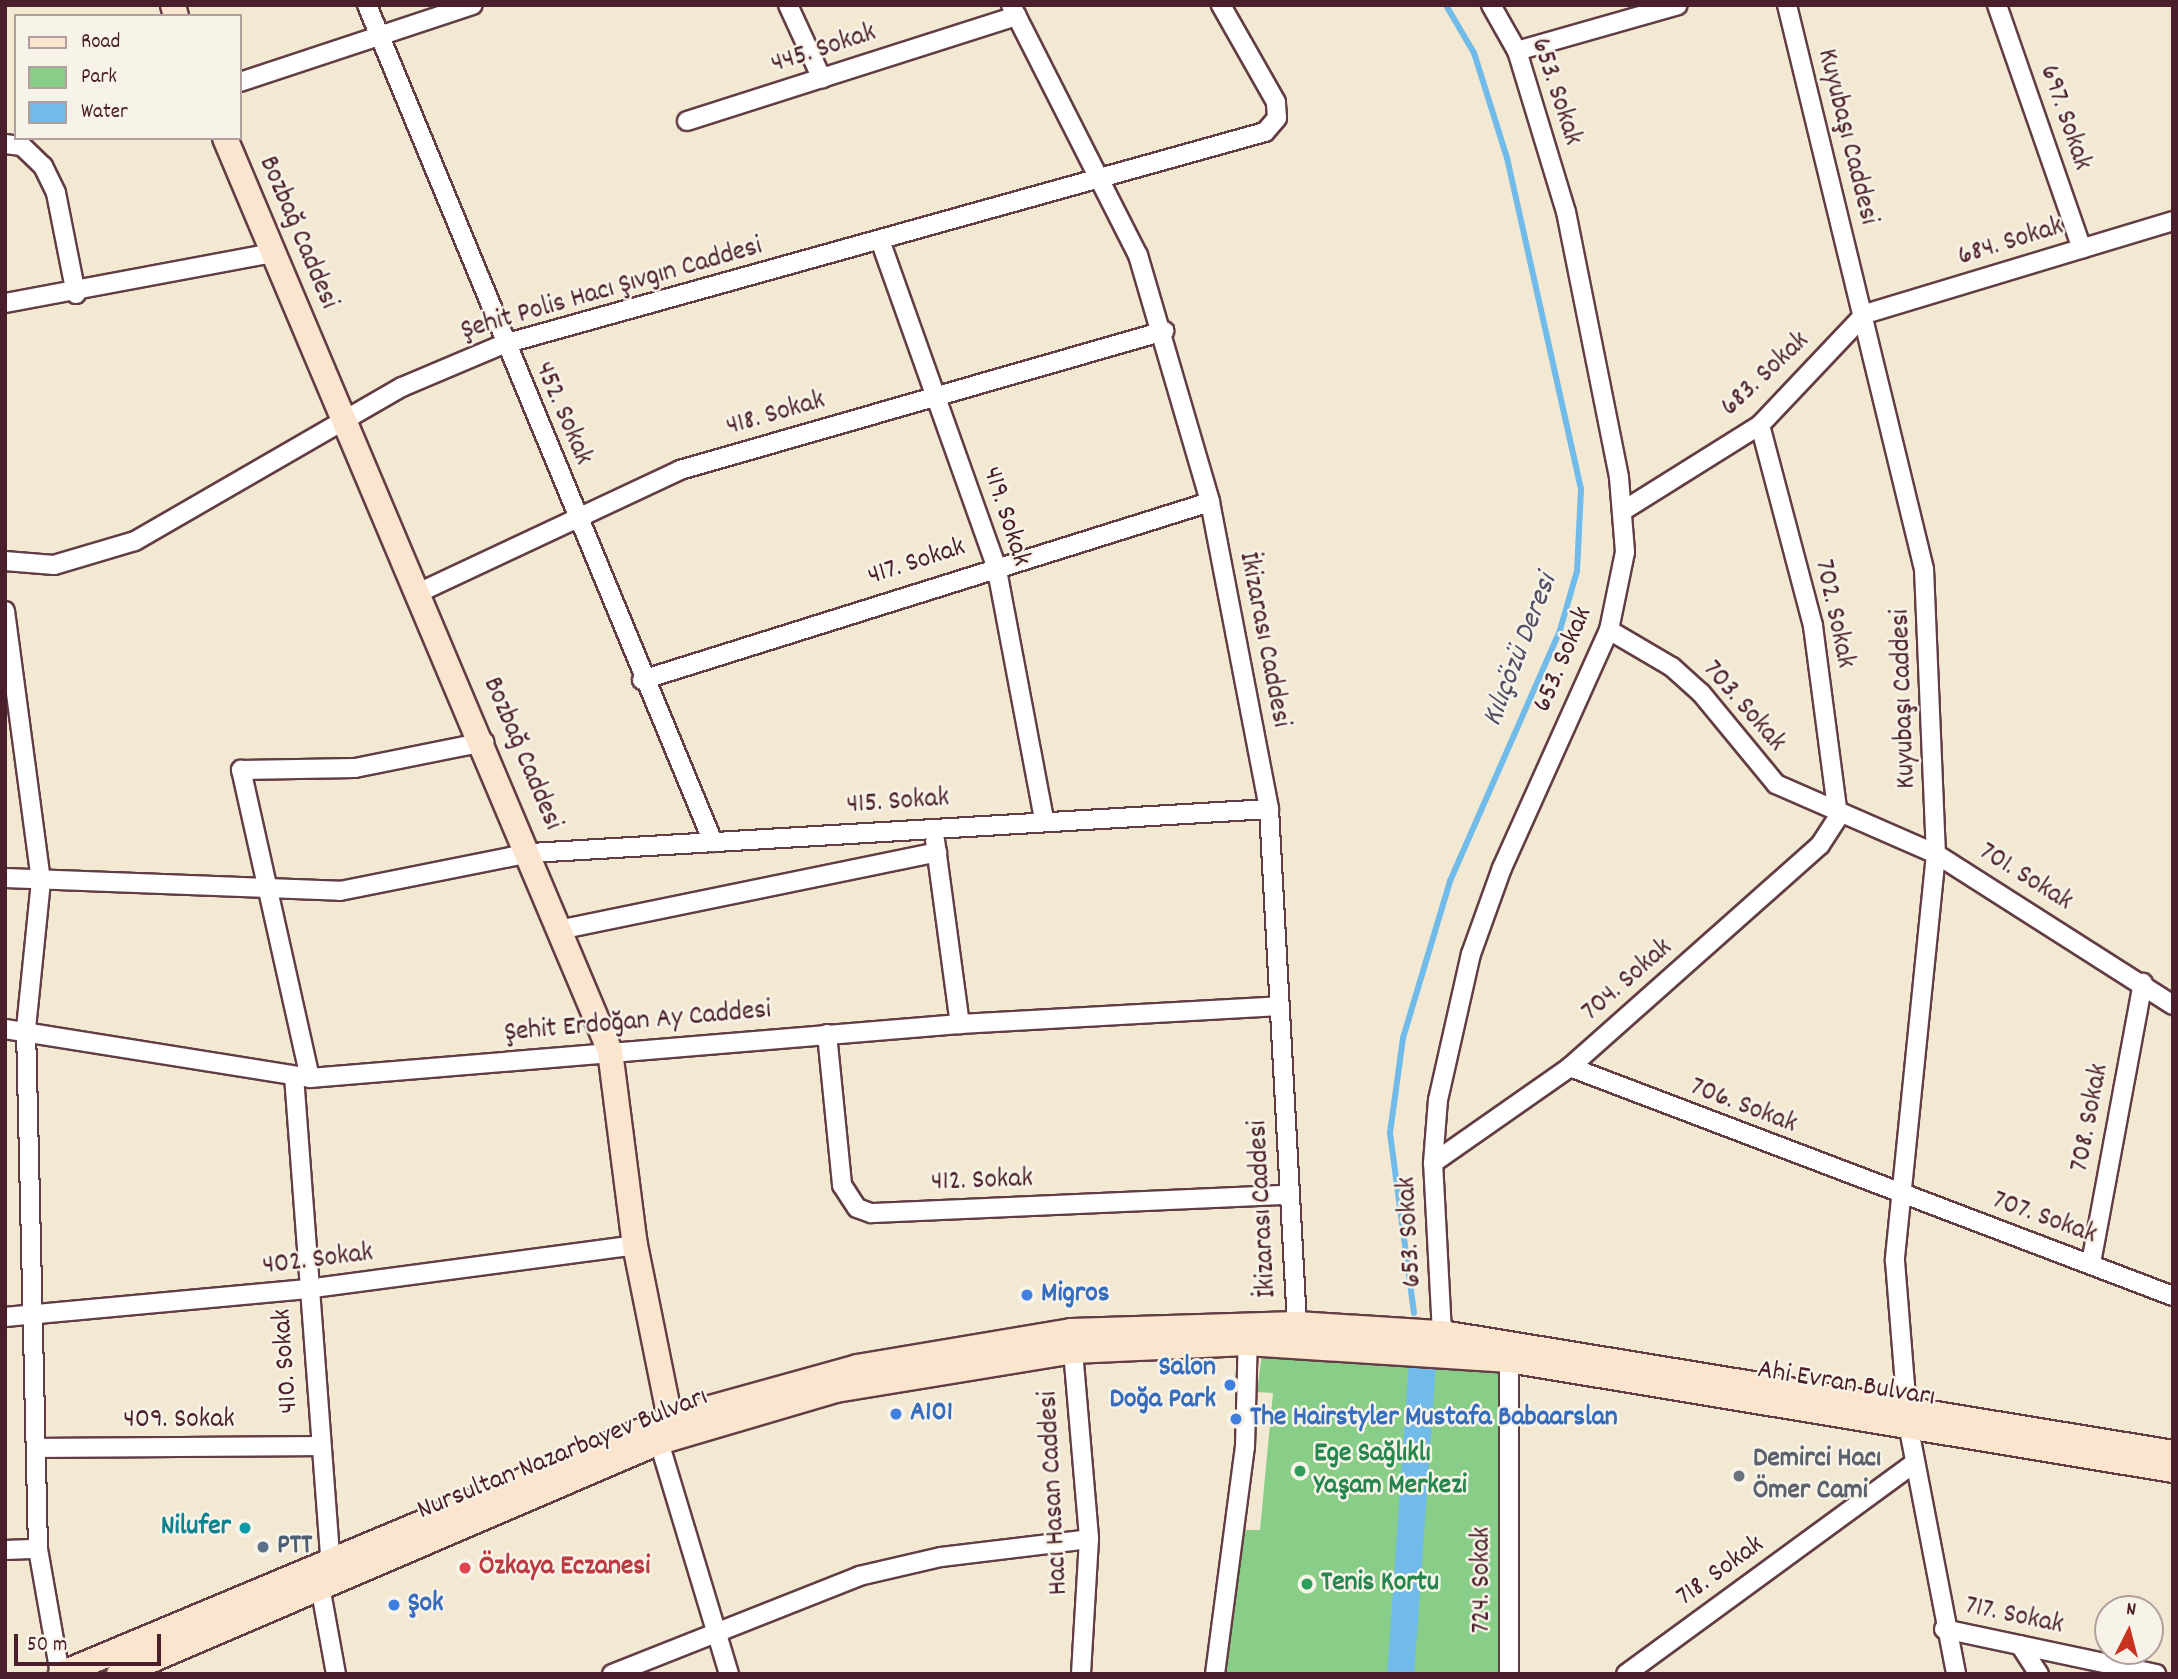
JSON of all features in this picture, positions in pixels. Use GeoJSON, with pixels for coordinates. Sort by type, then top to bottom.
{"type":"FeatureCollection","features":[{"type":"Feature","properties":{"kind":"main road","name":"Bozbağ Caddesi"},"geometry":{"type":"LineString","coordinates":[[226,140],[531,853],[610,1051],[635,1245],[670,1419]]}},
{"type":"Feature","properties":{"kind":"main road","name":"Nursultan Nazarbayev Bulvarı"},"geometry":{"type":"LineString","coordinates":[[119,1674],[659,1442],[836,1390],[1073,1351],[1247,1333],[1297,1324],[1441,1333]]}},
{"type":"Feature","properties":{"kind":"main road","name":"Nursultan Nazarbayev Bulvarı"},"geometry":{"type":"LineString","coordinates":[[60,1674],[330,1558],[670,1419],[790,1383],[943,1349],[1118,1327],[1511,1351]]}},
{"type":"Feature","properties":{"kind":"main road"},"geometry":{"type":"LineString","coordinates":[[1441,1333],[1511,1351]]}},
{"type":"Feature","properties":{"kind":"main road","name":"Ahi Evran Bulvarı"},"geometry":{"type":"LineString","coordinates":[[1511,1351],[1908,1415],[2173,1453]]}},
{"type":"Feature","properties":{"kind":"main road","name":"Ahi Evran Bulvarı"},"geometry":{"type":"LineString","coordinates":[[1908,1415],[2173,1470]]}},
{"type":"Feature","properties":{"kind":"street","name":"452. Sokak"},"geometry":{"type":"LineString","coordinates":[[367,5],[504,344],[578,516],[642,680],[713,842]]}},
{"type":"Feature","properties":{"kind":"street"},"geometry":{"type":"LineString","coordinates":[[242,81],[473,5]]}},
{"type":"Feature","properties":{"kind":"street"},"geometry":{"type":"LineString","coordinates":[[788,5],[822,79]]}},
{"type":"Feature","properties":{"kind":"street","name":"Şehit Polis Hacı Şıvgın Caddesi"},"geometry":{"type":"LineString","coordinates":[[5,561],[54,565],[135,541],[402,387],[504,344],[1103,178],[1273,127],[1276,102],[1221,5]]}},
{"type":"Feature","properties":{"kind":"street","name":"653. Sokak"},"geometry":{"type":"LineString","coordinates":[[1441,1333],[1433,1163],[1438,1100],[1471,954],[1502,868],[1609,630],[1625,552],[1624,510],[1566,212],[1517,51],[1491,5]]}},
{"type":"Feature","properties":{"kind":"street"},"geometry":{"type":"LineString","coordinates":[[1517,51],[1678,5]]}},
{"type":"Feature","properties":{"kind":"street","name":"Kuyubaşı Caddesi"},"geometry":{"type":"LineString","coordinates":[[1787,5],[1865,314],[1924,569],[1936,854],[1897,1195],[1908,1415],[1944,1629],[1956,1674]]}},
{"type":"Feature","properties":{"kind":"street","name":"697. Sokak"},"geometry":{"type":"LineString","coordinates":[[1997,5],[2081,249]]}},
{"type":"Feature","properties":{"kind":"street","name":"445. Sokak"},"geometry":{"type":"LineString","coordinates":[[687,121],[822,79],[1014,10]]}},
{"type":"Feature","properties":{"kind":"street","name":"İkizarası Caddesi"},"geometry":{"type":"LineString","coordinates":[[1014,10],[1103,178],[1164,331],[1210,502],[1269,810],[1297,1324]]}},
{"type":"Feature","properties":{"kind":"street"},"geometry":{"type":"LineString","coordinates":[[5,144],[29,152],[57,193],[75,294]]}},
{"type":"Feature","properties":{"kind":"street","name":"684. Sokak"},"geometry":{"type":"LineString","coordinates":[[1865,314],[2173,221]]}},
{"type":"Feature","properties":{"kind":"street","name":"419. Sokak"},"geometry":{"type":"LineString","coordinates":[[880,240],[996,565],[1044,820]]}},
{"type":"Feature","properties":{"kind":"street"},"geometry":{"type":"LineString","coordinates":[[5,303],[75,294],[272,253]]}},
{"type":"Feature","properties":{"kind":"street","name":"683. Sokak"},"geometry":{"type":"LineString","coordinates":[[1624,510],[1760,425],[1865,314]]}},
{"type":"Feature","properties":{"kind":"street","name":"418. Sokak"},"geometry":{"type":"LineString","coordinates":[[419,592],[680,470],[1164,331]]}},
{"type":"Feature","properties":{"kind":"street","name":"702. Sokak"},"geometry":{"type":"LineString","coordinates":[[1760,425],[1813,626],[1838,817]]}},
{"type":"Feature","properties":{"kind":"street","name":"417. Sokak"},"geometry":{"type":"LineString","coordinates":[[642,680],[996,565],[1210,502]]}},
{"type":"Feature","properties":{"kind":"street"},"geometry":{"type":"LineString","coordinates":[[5,611],[41,881],[26,1028],[39,1448],[38,1549],[60,1674]]}},
{"type":"Feature","properties":{"kind":"street","name":"703. Sokak"},"geometry":{"type":"LineString","coordinates":[[1609,630],[1701,693],[1776,785],[1838,817]]}},
{"type":"Feature","properties":{"kind":"street","name":"410. Sokak"},"geometry":{"type":"LineString","coordinates":[[330,1558],[307,1289],[302,1077],[268,890],[241,770],[355,768],[484,742]]}},
{"type":"Feature","properties":{"kind":"street","name":"415. Sokak"},"geometry":{"type":"LineString","coordinates":[[5,878],[340,891],[531,853],[932,826],[1269,810]]}},
{"type":"Feature","properties":{"kind":"street","name":"701. Sokak"},"geometry":{"type":"LineString","coordinates":[[1838,817],[1936,854],[2173,1005]]}},
{"type":"Feature","properties":{"kind":"street","name":"704. Sokak"},"geometry":{"type":"LineString","coordinates":[[1433,1163],[1570,1067],[1820,845],[1838,817]]}},
{"type":"Feature","properties":{"kind":"street"},"geometry":{"type":"LineString","coordinates":[[932,826],[960,1024]]}},
{"type":"Feature","properties":{"kind":"street"},"geometry":{"type":"LineString","coordinates":[[563,929],[937,852]]}},
{"type":"Feature","properties":{"kind":"street","name":"708. Sokak"},"geometry":{"type":"LineString","coordinates":[[2091,1263],[2143,984]]}},
{"type":"Feature","properties":{"kind":"street","name":"Şehit Erdoğan Ay Caddesi"},"geometry":{"type":"LineString","coordinates":[[5,1029],[26,1028],[302,1077],[960,1024],[1279,1006]]}},
{"type":"Feature","properties":{"kind":"street","name":"412. Sokak"},"geometry":{"type":"LineString","coordinates":[[827,1034],[842,1185],[857,1208],[871,1213],[1290,1195]]}},
{"type":"Feature","properties":{"kind":"street","name":"706. Sokak"},"geometry":{"type":"LineString","coordinates":[[1570,1067],[1897,1195]]}},
{"type":"Feature","properties":{"kind":"street","name":"707. Sokak"},"geometry":{"type":"LineString","coordinates":[[1897,1195],[2091,1263],[2173,1296]]}},
{"type":"Feature","properties":{"kind":"street","name":"402. Sokak"},"geometry":{"type":"LineString","coordinates":[[5,1317],[35,1317],[307,1289],[635,1245]]}},
{"type":"Feature","properties":{"kind":"street"},"geometry":{"type":"LineString","coordinates":[[1215,1674],[1245,1447],[1247,1333]]}},
{"type":"Feature","properties":{"kind":"street","name":"Hacı Hasan Caddesi"},"geometry":{"type":"LineString","coordinates":[[1073,1351],[1089,1539],[1081,1674]]}},
{"type":"Feature","properties":{"kind":"street","name":"724. Sokak"},"geometry":{"type":"LineString","coordinates":[[1509,1674],[1511,1351]]}},
{"type":"Feature","properties":{"kind":"street"},"geometry":{"type":"LineString","coordinates":[[659,1442],[718,1628],[729,1674]]}},
{"type":"Feature","properties":{"kind":"street","name":"409. Sokak"},"geometry":{"type":"LineString","coordinates":[[39,1448],[320,1446]]}},
{"type":"Feature","properties":{"kind":"street","name":"718. Sokak"},"geometry":{"type":"LineString","coordinates":[[1626,1674],[1914,1463]]}},
{"type":"Feature","properties":{"kind":"street"},"geometry":{"type":"LineString","coordinates":[[611,1674],[718,1628],[859,1576],[941,1557],[1089,1539]]}},
{"type":"Feature","properties":{"kind":"street"},"geometry":{"type":"LineString","coordinates":[[5,1550],[38,1549]]}},
{"type":"Feature","properties":{"kind":"street"},"geometry":{"type":"LineString","coordinates":[[320,1586],[336,1674]]}},
{"type":"Feature","properties":{"kind":"street","name":"717. Sokak"},"geometry":{"type":"LineString","coordinates":[[1944,1629],[2156,1674]]}},
{"type":"Feature","properties":{"kind":"street"},"geometry":{"type":"LineString","coordinates":[[2020,1645],[2039,1674]]}},
{"type":"Feature","properties":{"kind":"green space"},"geometry":{"type":"Polygon","coordinates":[[[1262,1353],[1498,1367],[1502,1674],[1221,1674],[1244,1530],[1260,1530],[1273,1393],[1257,1392],[1262,1353]]]}},
{"type":"Feature","properties":{"kind":"water"},"geometry":{"type":"Polygon","coordinates":[[[1409,1362],[1436,1364],[1414,1674],[1387,1673],[1409,1362]]]}},
{"type":"Feature","properties":{"kind":"waterway","name":"Kılıçözü Deresi"},"geometry":{"type":"LineString","coordinates":[[1414,1313],[1390,1133],[1403,1038],[1450,881],[1560,630],[1577,571],[1581,489],[1507,158],[1474,53],[1446,5]]}},
{"type":"Feature","properties":{"kind":"place","name":"Migros"},"geometry":{"type":"Point","coordinates":[1027,1295]}},
{"type":"Feature","properties":{"kind":"place","name":"Salon Doğa Park"},"geometry":{"type":"Point","coordinates":[1230,1385]}},
{"type":"Feature","properties":{"kind":"place","name":"A101"},"geometry":{"type":"Point","coordinates":[896,1414]}},
{"type":"Feature","properties":{"kind":"place","name":"The Hairstyler Mustafa Babaarslan"},"geometry":{"type":"Point","coordinates":[1236,1419]}},
{"type":"Feature","properties":{"kind":"place","name":"Ege Sağlıklı Yaşam Merkezi"},"geometry":{"type":"Point","coordinates":[1300,1471]}},
{"type":"Feature","properties":{"kind":"place","name":"Demirci Hacı Ömer Cami"},"geometry":{"type":"Point","coordinates":[1739,1476]}},
{"type":"Feature","properties":{"kind":"place","name":"Nilufer"},"geometry":{"type":"Point","coordinates":[245,1528]}},
{"type":"Feature","properties":{"kind":"place","name":"PTT"},"geometry":{"type":"Point","coordinates":[263,1547]}},
{"type":"Feature","properties":{"kind":"place","name":"Özkaya Eczanesi"},"geometry":{"type":"Point","coordinates":[465,1568]}},
{"type":"Feature","properties":{"kind":"place","name":"Tenis Kortu"},"geometry":{"type":"Point","coordinates":[1307,1584]}},
{"type":"Feature","properties":{"kind":"place","name":"Şok"},"geometry":{"type":"Point","coordinates":[394,1605]}}]}
